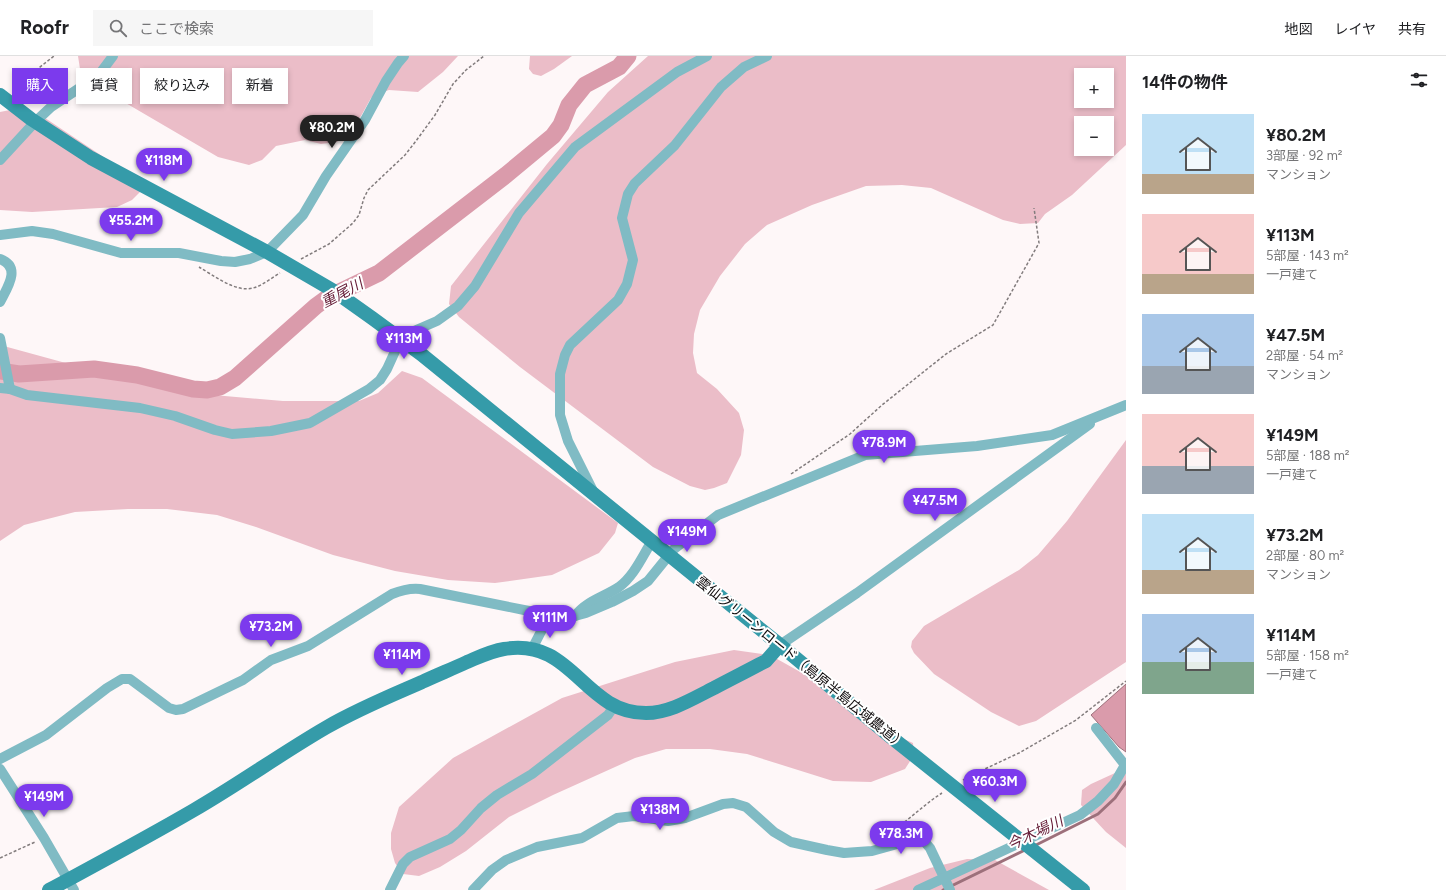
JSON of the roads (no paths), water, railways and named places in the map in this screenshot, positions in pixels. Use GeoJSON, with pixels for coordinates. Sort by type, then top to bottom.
{"type":"FeatureCollection","features":[{"type":"Feature","properties":{"kind":"street"},"geometry":{"type":"LineString","coordinates":[[0,160],[33,120],[51,106],[102,72],[113,56]]}},
{"type":"Feature","properties":{"kind":"street"},"geometry":{"type":"LineString","coordinates":[[0,235],[32,231],[53,234],[121,253],[179,253],[228,262],[250,259],[267,252],[303,215],[326,176],[366,120],[394,69],[404,56]]}},
{"type":"Feature","properties":{"kind":"street"},"geometry":{"type":"LineString","coordinates":[[5,388],[27,395],[140,408],[175,416],[215,430],[232,434],[271,431],[310,422],[369,389],[380,380],[397,347],[407,334],[437,321],[458,306],[475,286],[519,213],[574,147],[677,72],[707,56]]}},
{"type":"Feature","properties":{"kind":"street"},"geometry":{"type":"LineString","coordinates":[[597,498],[568,441],[560,415],[560,374],[565,355],[570,345],[618,300],[627,284],[633,260],[622,218],[628,194],[635,183],[675,145],[721,87],[744,67],[767,56]]}},
{"type":"Feature","properties":{"kind":"street","name":"雲仙グリーンロード（島原半島広域農道）"},"geometry":{"type":"LineString","coordinates":[[6,94],[33,120],[91,158],[267,252],[334,291],[372,318],[466,391],[780,645],[891,737],[1083,890]]}},
{"type":"Feature","properties":{"kind":"street"},"geometry":{"type":"LineString","coordinates":[[0,259],[6,261],[10,265],[12,271],[10,282],[0,302]]}},
{"type":"Feature","properties":{"kind":"street"},"geometry":{"type":"LineString","coordinates":[[0,338],[8,377],[5,388],[0,393]]}},
{"type":"Feature","properties":{"kind":"street"},"geometry":{"type":"LineString","coordinates":[[0,759],[46,735],[122,678],[130,679],[169,708],[176,710],[183,709],[244,680],[271,660],[308,646],[392,594],[412,588],[529,611],[548,618],[562,619],[586,614],[648,582],[674,549],[718,515],[865,455],[977,446],[1052,435],[1126,405]]}},
{"type":"Feature","properties":{"kind":"street"},"geometry":{"type":"LineString","coordinates":[[49,890],[71,885],[195,810],[322,730],[354,712],[490,652],[518,647],[546,653],[559,660],[569,668],[594,693],[606,702],[632,711],[646,713],[664,710],[683,704],[766,661],[780,645],[857,593],[1101,416]]}},
{"type":"Feature","properties":{"kind":"street"},"geometry":{"type":"LineString","coordinates":[[575,616],[586,605],[620,587],[632,574],[652,541]]}},
{"type":"Feature","properties":{"kind":"street"},"geometry":{"type":"LineString","coordinates":[[532,649],[548,618]]}},
{"type":"Feature","properties":{"kind":"street"},"geometry":{"type":"LineString","coordinates":[[390,890],[403,864],[410,857],[450,839],[497,794],[532,774],[549,762],[608,715],[614,706]]}},
{"type":"Feature","properties":{"kind":"street"},"geometry":{"type":"LineString","coordinates":[[918,890],[948,885],[1080,815],[1098,801],[1114,784],[1125,765],[1096,728]]}},
{"type":"Feature","properties":{"kind":"street"},"geometry":{"type":"LineString","coordinates":[[0,769],[44,838],[71,885]]}},
{"type":"Feature","properties":{"kind":"street"},"geometry":{"type":"LineString","coordinates":[[473,890],[492,870],[506,860],[537,847],[582,838],[618,818],[634,816],[668,821],[685,818],[723,804],[733,803],[746,807],[774,832],[791,842],[827,850],[844,853],[872,851],[908,841],[923,840],[930,848],[948,885]]}},
{"type":"Feature","properties":{"kind":"waterway","name":"重尾川"},"geometry":{"type":"LineString","coordinates":[[0,371],[19,374],[94,369],[137,375],[193,389],[207,390],[220,387],[235,378],[316,306],[327,298],[379,273],[506,175],[553,136],[561,125],[569,105],[585,85],[619,67],[628,56]]}},
{"type":"Feature","properties":{"kind":"waterway","name":"今木場川"},"geometry":{"type":"LineString","coordinates":[[1034,846],[1098,814],[1115,798],[1126,782]]}},
{"type":"Feature","properties":{"kind":"waterway","name":"今木場川"},"geometry":{"type":"LineString","coordinates":[[943,890],[1025,850]]}}]}
